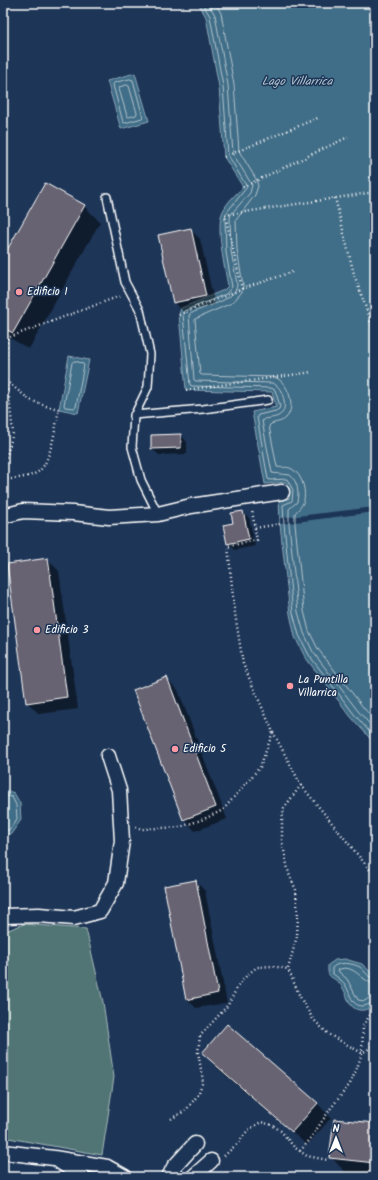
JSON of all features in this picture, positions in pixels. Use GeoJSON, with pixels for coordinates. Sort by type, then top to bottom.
{"type":"FeatureCollection","features":[{"type":"Feature","properties":{"kind":"street"},"geometry":{"type":"LineString","coordinates":[[3,516],[23,511],[73,513],[109,517],[158,514],[190,506],[282,492]]}},
{"type":"Feature","properties":{"kind":"street"},"geometry":{"type":"LineString","coordinates":[[3,916],[39,914],[74,918],[100,911],[116,882],[122,841],[119,790],[108,756]]}},
{"type":"Feature","properties":{"kind":"street"},"geometry":{"type":"LineString","coordinates":[[169,1177],[174,1167],[195,1144]]}},
{"type":"Feature","properties":{"kind":"street"},"geometry":{"type":"LineString","coordinates":[[3,1152],[54,1158],[106,1168],[125,1177]]}},
{"type":"Feature","properties":{"kind":"street"},"geometry":{"type":"LineString","coordinates":[[54,1158],[83,1177]]}},
{"type":"Feature","properties":{"kind":"street"},"geometry":{"type":"LineString","coordinates":[[193,1177],[215,1161]]}},
{"type":"Feature","properties":{"kind":"lane"},"geometry":{"type":"LineString","coordinates":[[106,197],[125,282],[140,310],[150,354],[148,387],[134,415],[132,447],[141,480],[158,514]]}},
{"type":"Feature","properties":{"kind":"lane"},"geometry":{"type":"LineString","coordinates":[[134,415],[203,410],[268,400]]}},
{"type":"Feature","properties":{"kind":"path"},"geometry":{"type":"LineString","coordinates":[[224,156],[320,117]]}},
{"type":"Feature","properties":{"kind":"path"},"geometry":{"type":"LineString","coordinates":[[243,187],[348,137]]}},
{"type":"Feature","properties":{"kind":"path"},"geometry":{"type":"LineString","coordinates":[[242,289],[225,216],[375,192]]}},
{"type":"Feature","properties":{"kind":"path"},"geometry":{"type":"LineString","coordinates":[[335,198],[354,274],[375,334]]}},
{"type":"Feature","properties":{"kind":"path"},"geometry":{"type":"LineString","coordinates":[[179,315],[242,289],[292,272]]}},
{"type":"Feature","properties":{"kind":"path"},"geometry":{"type":"LineString","coordinates":[[3,336],[7,338],[130,292]]}},
{"type":"Feature","properties":{"kind":"path"},"geometry":{"type":"LineString","coordinates":[[3,460],[7,455],[13,433],[10,397],[4,379],[7,338]]}},
{"type":"Feature","properties":{"kind":"path"},"geometry":{"type":"LineString","coordinates":[[186,390],[312,372]]}},
{"type":"Feature","properties":{"kind":"path"},"geometry":{"type":"LineString","coordinates":[[3,480],[39,472],[47,461],[59,410],[30,400],[4,379]]}},
{"type":"Feature","properties":{"kind":"path"},"geometry":{"type":"LineString","coordinates":[[249,497],[258,540],[228,546],[234,607],[243,664],[273,732],[301,785],[375,876]]}},
{"type":"Feature","properties":{"kind":"path"},"geometry":{"type":"LineString","coordinates":[[255,528],[280,524]]}},
{"type":"Feature","properties":{"kind":"path"},"geometry":{"type":"LineString","coordinates":[[121,824],[142,829],[180,827],[224,810],[260,767],[273,732]]}},
{"type":"Feature","properties":{"kind":"path"},"geometry":{"type":"LineString","coordinates":[[301,785],[284,808],[282,821],[282,841],[289,874],[296,890],[298,916],[297,936],[288,969],[301,999],[313,1019],[328,1034],[362,1054]]}},
{"type":"Feature","properties":{"kind":"path"},"geometry":{"type":"LineString","coordinates":[[171,1119],[186,1110],[198,1095],[203,1081],[198,1052],[200,1036],[228,1005],[237,988],[247,975],[257,967],[272,966],[288,969]]}},
{"type":"Feature","properties":{"kind":"path"},"geometry":{"type":"LineString","coordinates":[[300,1152],[350,1084],[362,1054],[363,1026],[372,1012]]}},
{"type":"Feature","properties":{"kind":"path"},"geometry":{"type":"LineString","coordinates":[[362,1054],[375,1045]]}},
{"type":"Feature","properties":{"kind":"path"},"geometry":{"type":"LineString","coordinates":[[215,1161],[238,1143],[248,1130],[261,1122],[272,1124],[281,1131],[294,1147],[307,1156],[328,1160]]}},
{"type":"Feature","properties":{"kind":"green space"},"geometry":{"type":"Polygon","coordinates":[[[24,924],[86,929],[103,1002],[114,1077],[102,1155],[3,1137],[3,932],[24,924]]]}},
{"type":"Feature","properties":{"kind":"water","name":"Lago Villarrica"},"geometry":{"type":"Polygon","coordinates":[[[198,3],[375,3],[375,744],[351,717],[305,657],[295,637],[290,614],[280,524],[279,500],[289,499],[289,491],[286,482],[265,484],[252,412],[276,407],[272,392],[186,390],[179,315],[181,308],[224,290],[228,286],[221,248],[221,218],[227,204],[243,187],[224,157],[219,87],[206,17],[198,3]]]}},
{"type":"Feature","properties":{"kind":"water"},"geometry":{"type":"Polygon","coordinates":[[[135,73],[149,121],[121,129],[107,81],[135,73]]]}},
{"type":"Feature","properties":{"kind":"water"},"geometry":{"type":"Polygon","coordinates":[[[69,356],[89,360],[78,413],[59,409],[69,356]]]}},
{"type":"Feature","properties":{"kind":"water"},"geometry":{"type":"Polygon","coordinates":[[[6,790],[14,793],[20,803],[21,820],[11,834],[4,835],[3,791],[6,790]]]}},
{"type":"Feature","properties":{"kind":"water"},"geometry":{"type":"Polygon","coordinates":[[[345,959],[362,964],[375,976],[375,1004],[370,1008],[358,1010],[354,1008],[349,1002],[340,984],[329,975],[328,965],[335,960],[345,959]]]}},
{"type":"Feature","properties":{"kind":"pier"},"geometry":{"type":"Polygon","coordinates":[[[375,507],[375,512],[280,524],[280,518],[375,507]]]}},
{"type":"Feature","properties":{"kind":"building","name":"Edificio 1"},"geometry":{"type":"Polygon","coordinates":[[[45,183],[85,205],[13,333],[3,328],[3,257],[45,183]]]}},
{"type":"Feature","properties":{"kind":"building"},"geometry":{"type":"Polygon","coordinates":[[[191,228],[206,296],[173,303],[158,235],[191,228]]]}},
{"type":"Feature","properties":{"kind":"building"},"geometry":{"type":"Polygon","coordinates":[[[181,434],[181,448],[151,449],[151,435],[181,434]]]}},
{"type":"Feature","properties":{"kind":"building"},"geometry":{"type":"Polygon","coordinates":[[[243,511],[249,539],[227,544],[223,525],[233,523],[231,513],[243,511]]]}},
{"type":"Feature","properties":{"kind":"building","name":"Edificio 3"},"geometry":{"type":"Polygon","coordinates":[[[48,558],[67,697],[26,703],[7,564],[48,558]]]}},
{"type":"Feature","properties":{"kind":"building","name":"Edificio 5"},"geometry":{"type":"Polygon","coordinates":[[[167,677],[216,807],[183,820],[133,690],[167,677]]]}},
{"type":"Feature","properties":{"kind":"building"},"geometry":{"type":"Polygon","coordinates":[[[196,880],[218,993],[186,1000],[164,886],[196,880]]]}},
{"type":"Feature","properties":{"kind":"building"},"geometry":{"type":"Polygon","coordinates":[[[227,1024],[318,1103],[292,1132],[202,1053],[227,1024]]]}},
{"type":"Feature","properties":{"kind":"building"},"geometry":{"type":"Polygon","coordinates":[[[334,1119],[375,1123],[375,1163],[329,1158],[334,1119]]]}},
{"type":"Feature","properties":{"kind":"place","name":"Edificio 1"},"geometry":{"type":"Point","coordinates":[19,292]}},
{"type":"Feature","properties":{"kind":"place","name":"Edificio 3"},"geometry":{"type":"Point","coordinates":[37,630]}},
{"type":"Feature","properties":{"kind":"place","name":"La Puntilla Villarrica"},"geometry":{"type":"Point","coordinates":[290,686]}},
{"type":"Feature","properties":{"kind":"place","name":"Edificio 5"},"geometry":{"type":"Point","coordinates":[175,749]}}]}
